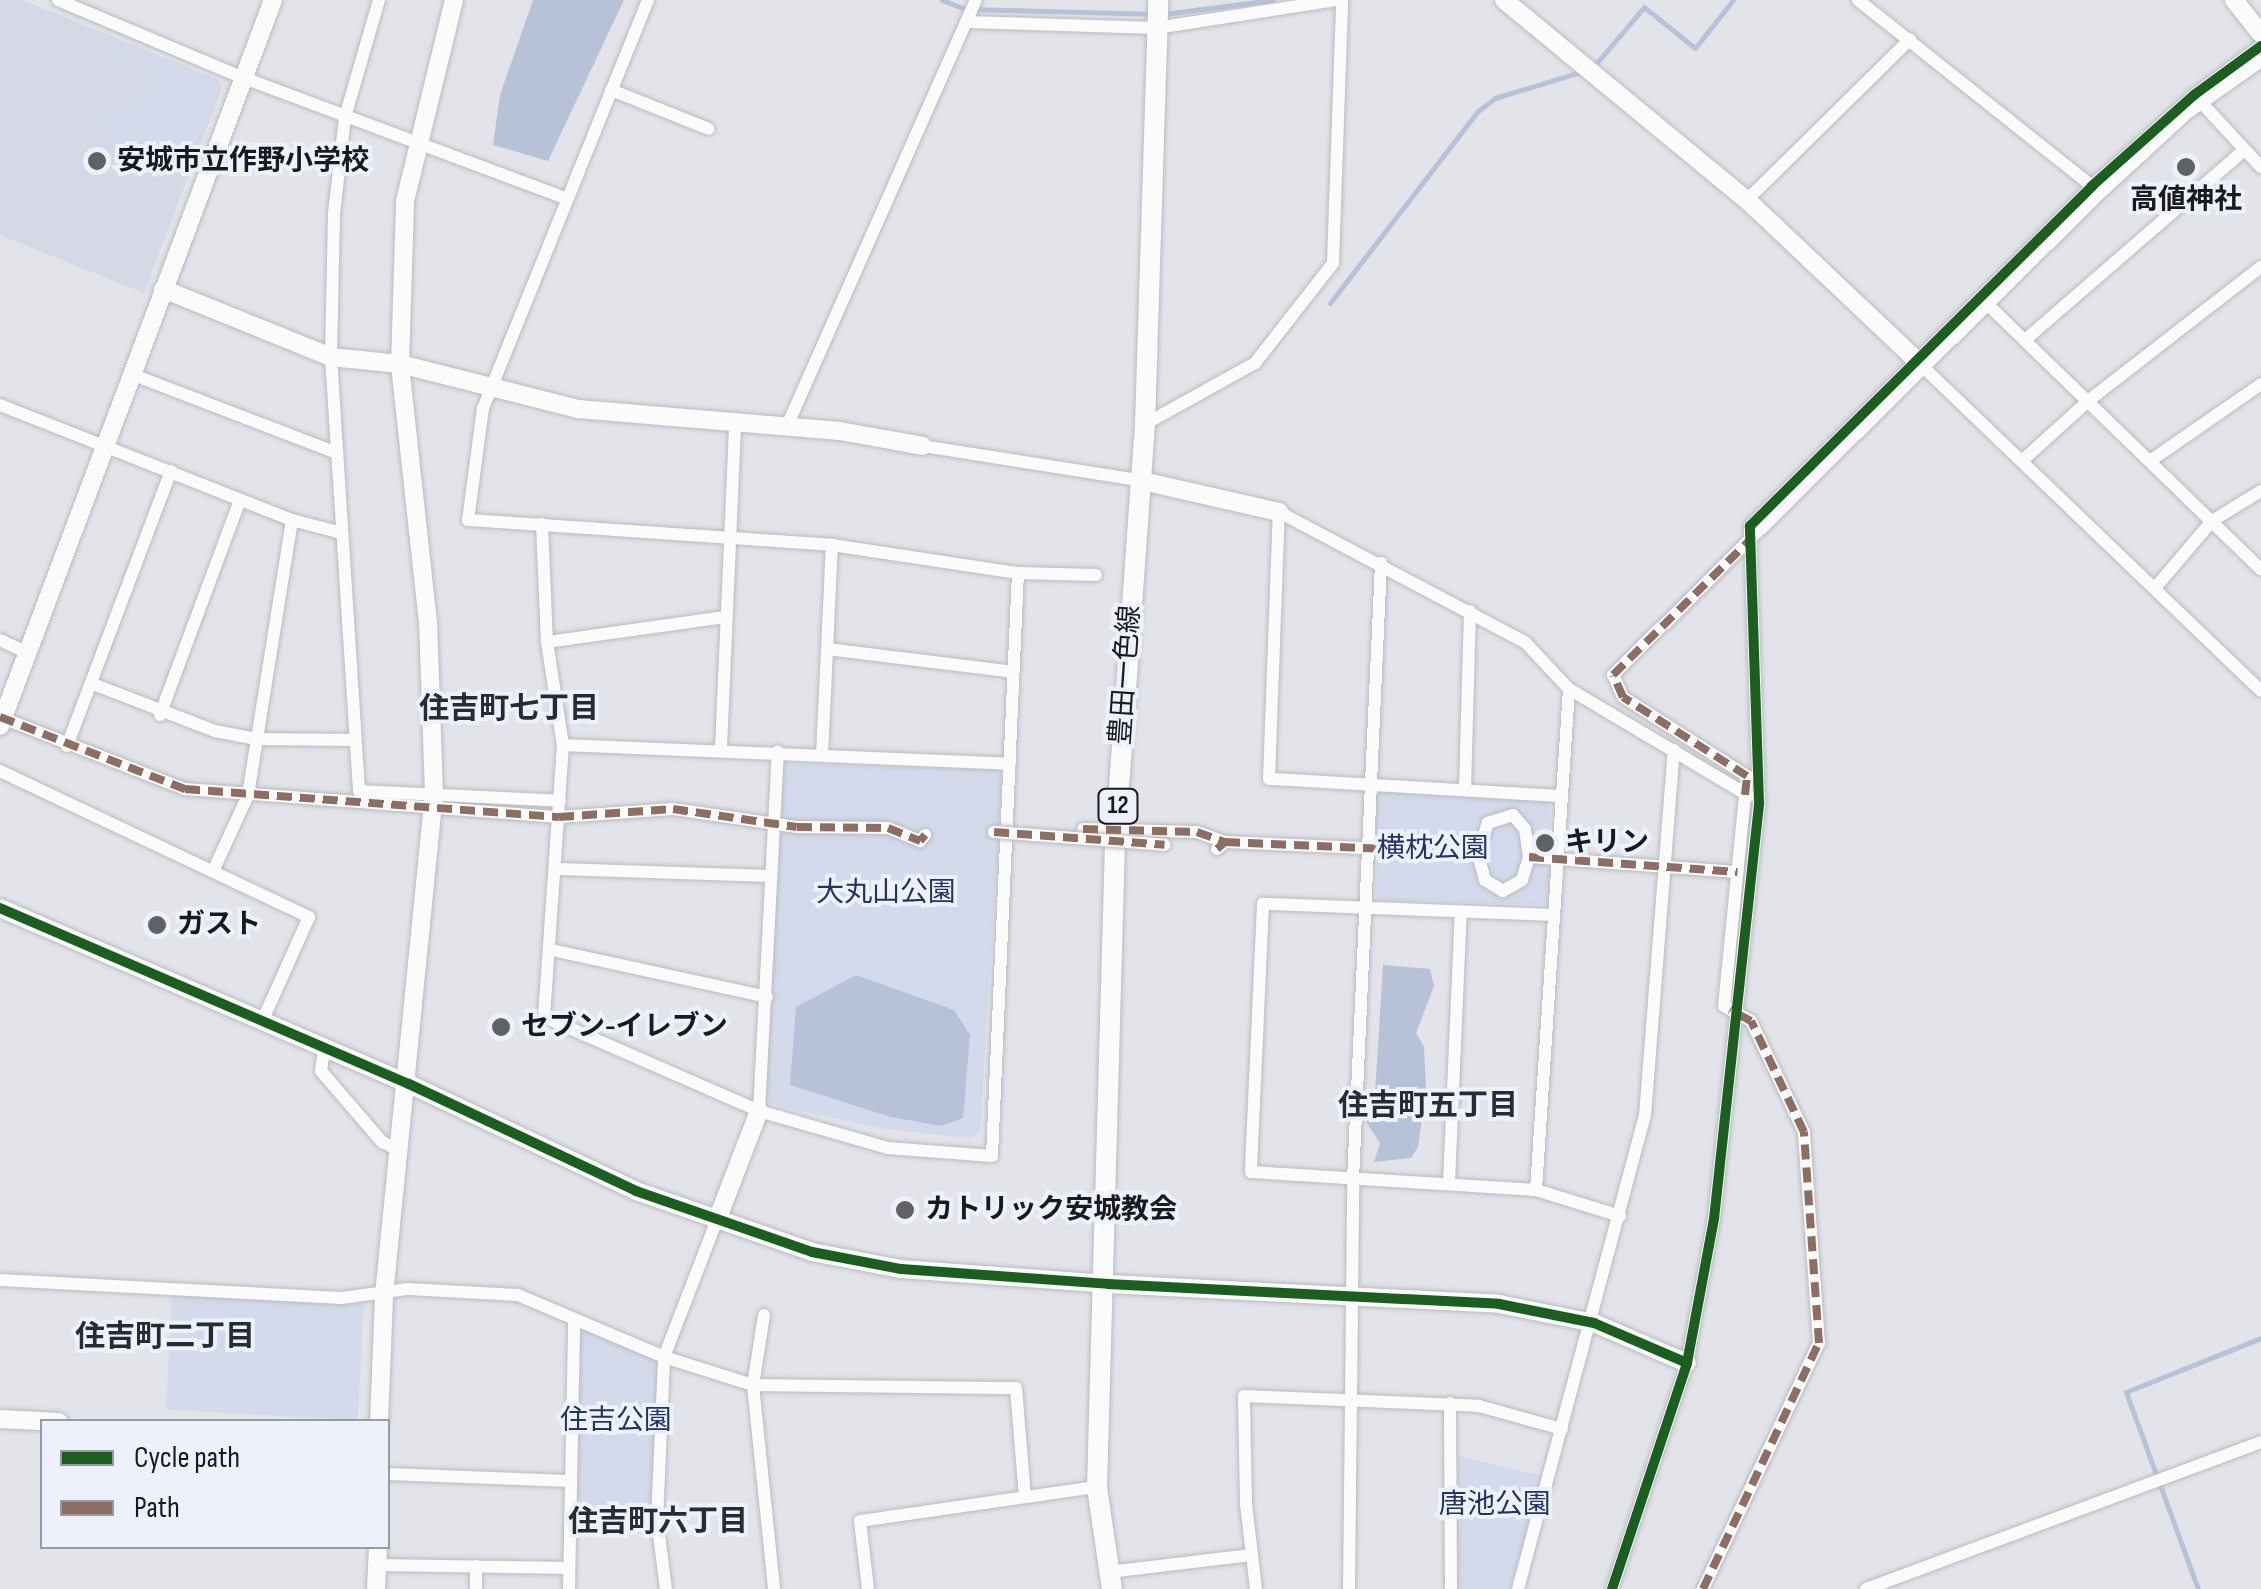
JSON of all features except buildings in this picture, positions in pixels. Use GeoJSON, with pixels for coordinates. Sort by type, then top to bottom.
{"type":"FeatureCollection","features":[{"type":"Feature","properties":{"kind":"main road","name":"豊田一色線"},"geometry":{"type":"LineString","coordinates":[[1110,1581],[1097,1487],[1108,1284],[1116,828],[1145,424],[1157,14]]}},
{"type":"Feature","properties":{"kind":"street"},"geometry":{"type":"LineString","coordinates":[[58,0],[244,78],[418,138],[567,199]]}},
{"type":"Feature","properties":{"kind":"street"},"geometry":{"type":"LineString","coordinates":[[273,0],[1,721],[185,789],[433,801],[560,801]]}},
{"type":"Feature","properties":{"kind":"street"},"geometry":{"type":"LineString","coordinates":[[379,0],[345,116],[334,214],[331,357],[358,791],[559,817],[674,809],[774,820],[797,828],[888,828],[920,842],[925,835]]}},
{"type":"Feature","properties":{"kind":"street"},"geometry":{"type":"LineString","coordinates":[[379,1419],[384,1295],[409,1084],[433,801],[428,623],[400,364],[405,201],[454,0]]}},
{"type":"Feature","properties":{"kind":"street"},"geometry":{"type":"LineString","coordinates":[[648,0],[492,384],[468,520],[832,545],[1018,572],[1096,574]]}},
{"type":"Feature","properties":{"kind":"street"},"geometry":{"type":"LineString","coordinates":[[787,426],[972,11],[1157,14],[1339,0],[1334,263],[1255,362],[1145,424]]}},
{"type":"Feature","properties":{"kind":"street"},"geometry":{"type":"LineString","coordinates":[[1504,0],[1747,200],[2261,691]]}},
{"type":"Feature","properties":{"kind":"street"},"geometry":{"type":"LineString","coordinates":[[1858,0],[2092,186]]}},
{"type":"Feature","properties":{"kind":"street"},"geometry":{"type":"LineString","coordinates":[[2234,0],[2261,34]]}},
{"type":"Feature","properties":{"kind":"street"},"geometry":{"type":"LineString","coordinates":[[1747,200],[1910,39]]}},
{"type":"Feature","properties":{"kind":"street"},"geometry":{"type":"LineString","coordinates":[[1612,1589],[1687,1364],[1714,1220],[1759,802],[1750,526],[1920,364],[2092,186],[2261,46]]}},
{"type":"Feature","properties":{"kind":"street"},"geometry":{"type":"LineString","coordinates":[[1983,300],[2198,99],[2261,61]]}},
{"type":"Feature","properties":{"kind":"street"},"geometry":{"type":"LineString","coordinates":[[611,90],[709,129]]}},
{"type":"Feature","properties":{"kind":"street"},"geometry":{"type":"LineString","coordinates":[[2198,99],[2261,167]]}},
{"type":"Feature","properties":{"kind":"street"},"geometry":{"type":"LineString","coordinates":[[2025,340],[2244,150]]}},
{"type":"Feature","properties":{"kind":"street"},"geometry":{"type":"LineString","coordinates":[[2023,460],[2088,400],[2261,267]]}},
{"type":"Feature","properties":{"kind":"street"},"geometry":{"type":"LineString","coordinates":[[163,290],[331,357],[400,364],[578,408],[787,426],[923,446],[1138,480],[1279,512],[1525,642],[1568,689],[1759,802]]}},
{"type":"Feature","properties":{"kind":"street"},"geometry":{"type":"LineString","coordinates":[[1983,300],[2261,570]]}},
{"type":"Feature","properties":{"kind":"street"},"geometry":{"type":"LineString","coordinates":[[131,374],[337,453]]}},
{"type":"Feature","properties":{"kind":"street"},"geometry":{"type":"LineString","coordinates":[[2150,461],[2261,384]]}},
{"type":"Feature","properties":{"kind":"street"},"geometry":{"type":"LineString","coordinates":[[0,404],[292,520],[342,533]]}},
{"type":"Feature","properties":{"kind":"street"},"geometry":{"type":"LineString","coordinates":[[721,748],[735,422]]}},
{"type":"Feature","properties":{"kind":"street"},"geometry":{"type":"LineString","coordinates":[[67,746],[172,471]]}},
{"type":"Feature","properties":{"kind":"street"},"geometry":{"type":"LineString","coordinates":[[2155,588],[2212,521],[2261,491]]}},
{"type":"Feature","properties":{"kind":"street"},"geometry":{"type":"LineString","coordinates":[[160,715],[240,500]]}},
{"type":"Feature","properties":{"kind":"street"},"geometry":{"type":"LineString","coordinates":[[1279,512],[1269,780],[1559,796]]}},
{"type":"Feature","properties":{"kind":"street"},"geometry":{"type":"LineString","coordinates":[[214,868],[248,795],[292,520]]}},
{"type":"Feature","properties":{"kind":"street"},"geometry":{"type":"LineString","coordinates":[[542,524],[548,642],[563,746],[558,869],[544,1017],[760,1110],[888,1148],[992,1156],[1018,572]]}},
{"type":"Feature","properties":{"kind":"street"},"geometry":{"type":"LineString","coordinates":[[1703,1589],[1819,1343],[1804,1132],[1751,1021],[1724,1006],[1746,776],[1623,698],[1613,675],[1751,540]]}},
{"type":"Feature","properties":{"kind":"street"},"geometry":{"type":"LineString","coordinates":[[822,756],[832,545]]}},
{"type":"Feature","properties":{"kind":"street"},"geometry":{"type":"LineString","coordinates":[[1349,1589],[1347,1400],[1353,1294],[1353,1180],[1381,563]]}},
{"type":"Feature","properties":{"kind":"street"},"geometry":{"type":"LineString","coordinates":[[1464,789],[1470,611]]}},
{"type":"Feature","properties":{"kind":"street"},"geometry":{"type":"LineString","coordinates":[[548,642],[724,617]]}},
{"type":"Feature","properties":{"kind":"street"},"geometry":{"type":"LineString","coordinates":[[0,640],[26,652]]}},
{"type":"Feature","properties":{"kind":"street"},"geometry":{"type":"LineString","coordinates":[[827,650],[1013,672]]}},
{"type":"Feature","properties":{"kind":"street"},"geometry":{"type":"LineString","coordinates":[[93,684],[160,715],[257,739],[355,740]]}},
{"type":"Feature","properties":{"kind":"street"},"geometry":{"type":"LineString","coordinates":[[1536,1190],[1568,689]]}},
{"type":"Feature","properties":{"kind":"street"},"geometry":{"type":"LineString","coordinates":[[563,746],[721,748],[1010,764]]}},
{"type":"Feature","properties":{"kind":"street"},"geometry":{"type":"LineString","coordinates":[[1518,1589],[1594,1323],[1646,1116],[1674,750]]}},
{"type":"Feature","properties":{"kind":"street"},"geometry":{"type":"LineString","coordinates":[[666,1589],[657,1520],[664,1357],[760,1110],[778,752]]}},
{"type":"Feature","properties":{"kind":"street"},"geometry":{"type":"LineString","coordinates":[[0,771],[214,868],[309,917],[261,1024]]}},
{"type":"Feature","properties":{"kind":"street"},"geometry":{"type":"LineString","coordinates":[[1505,813],[1525,829],[1529,857],[1522,880],[1503,891],[1486,880],[1478,852],[1488,823],[1505,813]]}},
{"type":"Feature","properties":{"kind":"street"},"geometry":{"type":"LineString","coordinates":[[1084,829],[1197,832],[1221,845],[1368,845],[1478,852]]}},
{"type":"Feature","properties":{"kind":"street"},"geometry":{"type":"LineString","coordinates":[[994,832],[1165,845]]}},
{"type":"Feature","properties":{"kind":"street"},"geometry":{"type":"LineString","coordinates":[[1529,857],[1737,872]]}},
{"type":"Feature","properties":{"kind":"street"},"geometry":{"type":"LineString","coordinates":[[558,869],[771,876]]}},
{"type":"Feature","properties":{"kind":"street"},"geometry":{"type":"LineString","coordinates":[[1554,915],[1263,904],[1251,1172],[1536,1190],[1620,1216]]}},
{"type":"Feature","properties":{"kind":"street"},"geometry":{"type":"LineString","coordinates":[[0,908],[261,1024],[409,1084],[636,1191],[812,1252],[901,1269],[1499,1304],[1594,1323],[1687,1364]]}},
{"type":"Feature","properties":{"kind":"street"},"geometry":{"type":"LineString","coordinates":[[1449,1182],[1461,912]]}},
{"type":"Feature","properties":{"kind":"street"},"geometry":{"type":"LineString","coordinates":[[552,950],[767,997]]}},
{"type":"Feature","properties":{"kind":"street"},"geometry":{"type":"LineString","coordinates":[[324,1050],[321,1072],[382,1142],[401,1151]]}},
{"type":"Feature","properties":{"kind":"street"},"geometry":{"type":"LineString","coordinates":[[0,1280],[384,1295],[408,1289],[518,1295],[664,1357],[753,1385],[1016,1388],[1025,1497]]}},
{"type":"Feature","properties":{"kind":"street"},"geometry":{"type":"LineString","coordinates":[[764,1315],[753,1385],[774,1589]]}},
{"type":"Feature","properties":{"kind":"street"},"geometry":{"type":"LineString","coordinates":[[569,1589],[574,1320]]}},
{"type":"Feature","properties":{"kind":"street"},"geometry":{"type":"LineString","coordinates":[[1256,1589],[1244,1396],[1450,1403],[1562,1430]]}},
{"type":"Feature","properties":{"kind":"street"},"geometry":{"type":"LineString","coordinates":[[1450,1403],[1451,1589]]}},
{"type":"Feature","properties":{"kind":"street"},"geometry":{"type":"LineString","coordinates":[[0,1419],[40,1421]]}},
{"type":"Feature","properties":{"kind":"street"},"geometry":{"type":"LineString","coordinates":[[1866,1589],[2261,1442]]}},
{"type":"Feature","properties":{"kind":"street"},"geometry":{"type":"LineString","coordinates":[[390,1474],[570,1481]]}},
{"type":"Feature","properties":{"kind":"street"},"geometry":{"type":"LineString","coordinates":[[868,1589],[860,1521],[1097,1487]]}},
{"type":"Feature","properties":{"kind":"street"},"geometry":{"type":"LineString","coordinates":[[1110,1581],[1251,1555]]}},
{"type":"Feature","properties":{"kind":"street"},"geometry":{"type":"LineString","coordinates":[[376,1589],[378,1556],[476,1566],[569,1568]]}},
{"type":"Feature","properties":{"kind":"street"},"geometry":{"type":"LineString","coordinates":[[476,1566],[476,1589]]}},
{"type":"Feature","properties":{"kind":"shaded area","name":"安城市立作野小学校"},"geometry":{"type":"Polygon","coordinates":[[[0,0],[23,0],[219,80],[222,88],[144,293],[0,235],[0,0]]]}},
{"type":"Feature","properties":{"kind":"shaded area"},"geometry":{"type":"Polygon","coordinates":[[[533,0],[624,0],[548,161],[493,145],[500,95],[533,0]]]}},
{"type":"Feature","properties":{"kind":"shaded area"},"geometry":{"type":"Polygon","coordinates":[[[1383,965],[1430,969],[1434,986],[1416,1033],[1424,1047],[1426,1089],[1418,1147],[1411,1158],[1374,1162],[1380,1143],[1366,1122],[1375,1094],[1383,965]]]}},
{"type":"Feature","properties":{"kind":"shaded area"},"geometry":{"type":"Polygon","coordinates":[[[856,975],[954,1010],[970,1035],[963,1118],[941,1126],[891,1117],[790,1085],[796,1007],[856,975]]]}},
{"type":"Feature","properties":{"kind":"green space"},"geometry":{"type":"Polygon","coordinates":[[[102,38],[216,84],[185,172],[127,156],[112,140],[115,126],[88,113],[92,107],[126,117],[157,73],[98,45],[102,38]]]}},
{"type":"Feature","properties":{"kind":"green space","name":"大丸山公園"},"geometry":{"type":"Polygon","coordinates":[[[784,763],[998,770],[1002,776],[980,1132],[970,1138],[884,1129],[773,1105],[765,1098],[784,763]]]}},
{"type":"Feature","properties":{"kind":"green space","name":"横枕公園"},"geometry":{"type":"Polygon","coordinates":[[[1382,792],[1550,802],[1549,905],[1377,900],[1376,797],[1382,792]]]}},
{"type":"Feature","properties":{"kind":"green space"},"geometry":{"type":"Polygon","coordinates":[[[172,1295],[364,1305],[358,1419],[166,1410],[172,1295]]]}},
{"type":"Feature","properties":{"kind":"green space","name":"住吉公園"},"geometry":{"type":"Polygon","coordinates":[[[578,1327],[660,1361],[652,1533],[574,1533],[578,1327]]]}},
{"type":"Feature","properties":{"kind":"green space","name":"唐池公園"},"geometry":{"type":"Polygon","coordinates":[[[1457,1456],[1543,1476],[1510,1589],[1458,1589],[1457,1456]]]}},
{"type":"Feature","properties":{"kind":"waterway"},"geometry":{"type":"LineString","coordinates":[[942,0],[966,9],[1152,14]]}},
{"type":"Feature","properties":{"kind":"waterway"},"geometry":{"type":"LineString","coordinates":[[1163,14],[1273,0]]}},
{"type":"Feature","properties":{"kind":"waterway"},"geometry":{"type":"LineString","coordinates":[[1594,66],[1644,7],[1695,48],[1733,0]]}},
{"type":"Feature","properties":{"kind":"waterway"},"geometry":{"type":"LineString","coordinates":[[1330,303],[1478,111],[1495,98],[1584,71]]}},
{"type":"Feature","properties":{"kind":"waterway"},"geometry":{"type":"LineString","coordinates":[[2198,1589],[2126,1392],[2261,1338]]}},
{"type":"Feature","properties":{"kind":"marked path"},"geometry":{"type":"LineString","coordinates":[[1745,795],[1747,776],[1623,697],[1613,675],[1750,540]]}},
{"type":"Feature","properties":{"kind":"marked path"},"geometry":{"type":"LineString","coordinates":[[0,717],[185,789],[559,817],[673,809],[797,827],[888,828],[920,841],[925,835]]}},
{"type":"Feature","properties":{"kind":"marked path"},"geometry":{"type":"LineString","coordinates":[[1083,829],[1197,832],[1225,842]]}},
{"type":"Feature","properties":{"kind":"marked path"},"geometry":{"type":"LineString","coordinates":[[994,832],[1165,845]]}},
{"type":"Feature","properties":{"kind":"marked path"},"geometry":{"type":"LineString","coordinates":[[1217,849],[1225,842],[1478,853]]}},
{"type":"Feature","properties":{"kind":"marked path"},"geometry":{"type":"LineString","coordinates":[[1529,857],[1737,872]]}},
{"type":"Feature","properties":{"kind":"marked path"},"geometry":{"type":"LineString","coordinates":[[1703,1589],[1819,1343],[1804,1132],[1751,1021],[1730,1010]]}},
{"type":"Feature","properties":{"kind":"cycle path"},"geometry":{"type":"LineString","coordinates":[[1612,1589],[1687,1363],[1714,1219],[1759,802],[1750,526],[2092,186],[2194,95],[2261,46]]}},
{"type":"Feature","properties":{"kind":"cycle path"},"geometry":{"type":"LineString","coordinates":[[0,908],[409,1084],[636,1191],[812,1252],[901,1269],[1499,1304],[1594,1323],[1687,1363]]}},
{"type":"Feature","properties":{"kind":"place","name":"安城市立作野小学校"},"geometry":{"type":"Point","coordinates":[97,161]}},
{"type":"Feature","properties":{"kind":"place","name":"高値神社"},"geometry":{"type":"Point","coordinates":[2186,167]}},
{"type":"Feature","properties":{"kind":"place","name":"キリン"},"geometry":{"type":"Point","coordinates":[1545,843]}},
{"type":"Feature","properties":{"kind":"place","name":"ガスト"},"geometry":{"type":"Point","coordinates":[157,925]}},
{"type":"Feature","properties":{"kind":"place","name":"セブン-イレブン"},"geometry":{"type":"Point","coordinates":[501,1027]}},
{"type":"Feature","properties":{"kind":"place","name":"カトリック安城教会"},"geometry":{"type":"Point","coordinates":[905,1210]}},
{"type":"Feature","properties":{"kind":"district","name":"住吉町七丁目"},"geometry":{"type":"Point","coordinates":[509,709]}},
{"type":"Feature","properties":{"kind":"district","name":"住吉町五丁目"},"geometry":{"type":"Point","coordinates":[1428,1106]}},
{"type":"Feature","properties":{"kind":"district","name":"住吉町二丁目"},"geometry":{"type":"Point","coordinates":[165,1337]}},
{"type":"Feature","properties":{"kind":"district","name":"住吉町六丁目"},"geometry":{"type":"Point","coordinates":[658,1522]}}]}
